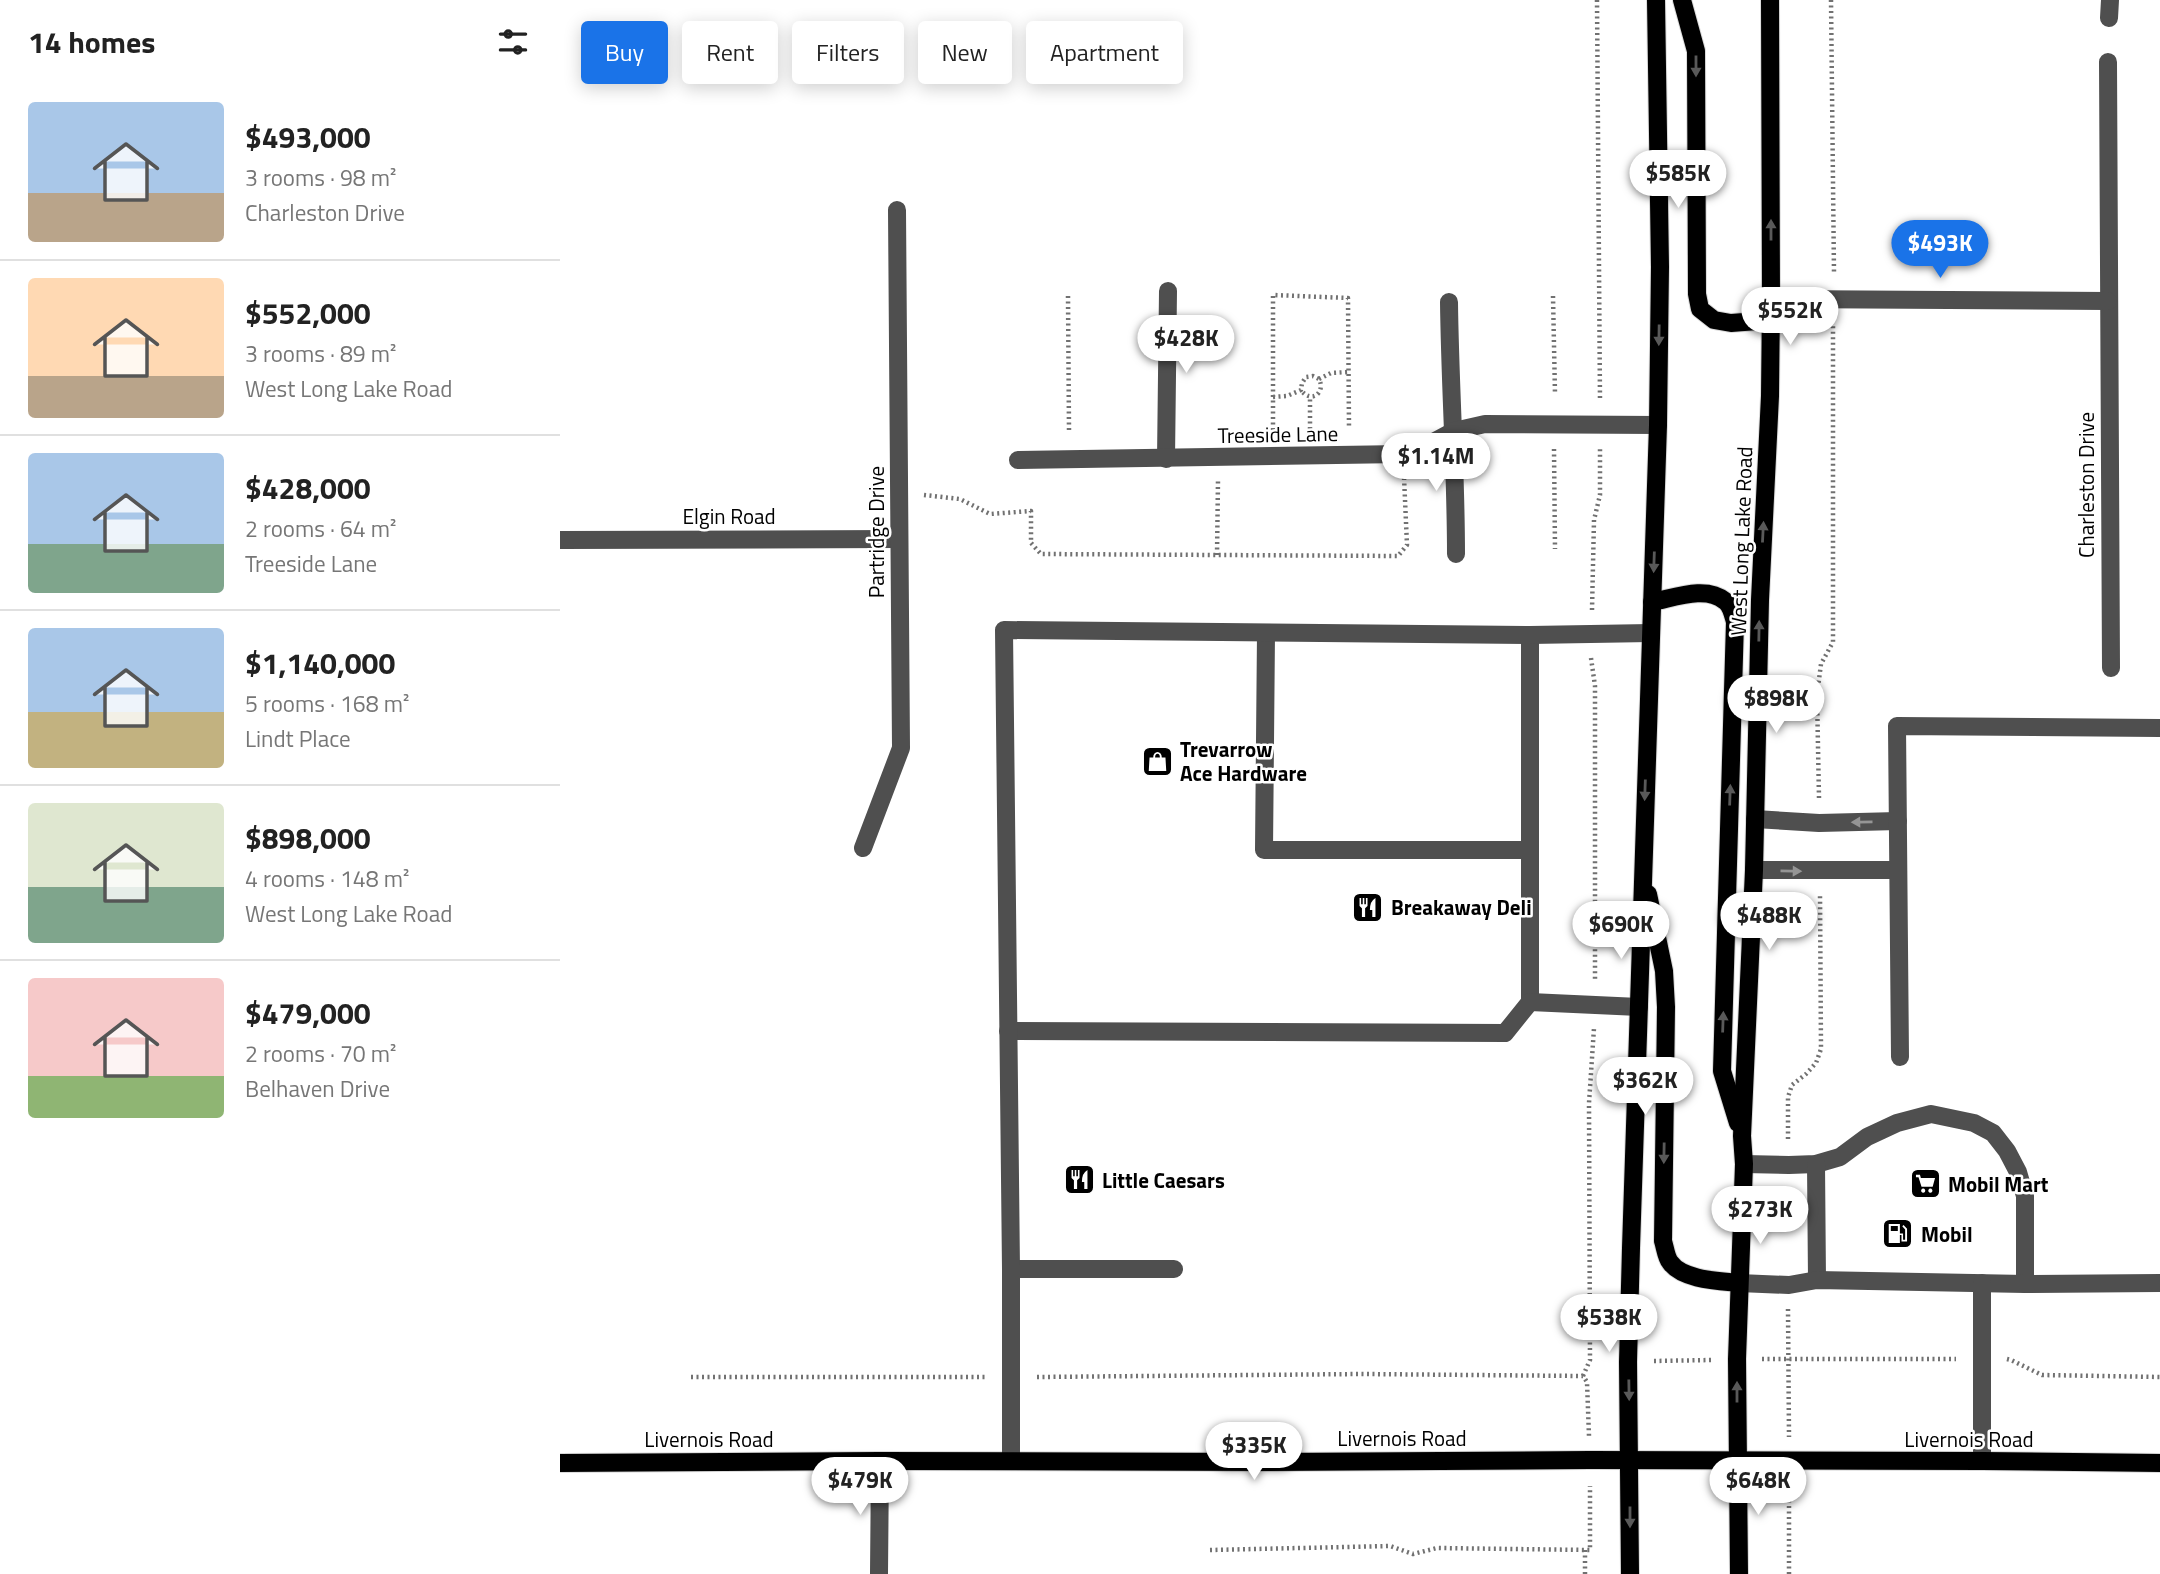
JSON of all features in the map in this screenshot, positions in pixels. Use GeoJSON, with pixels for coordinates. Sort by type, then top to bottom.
{"type":"FeatureCollection","features":[{"type":"Feature","properties":{"kind":"main road"},"geometry":{"type":"LineString","coordinates":[[1630,1574],[1630,1248],[1658,425],[1660,267],[1656,0]]}},
{"type":"Feature","properties":{"kind":"main road"},"geometry":{"type":"LineString","coordinates":[[1682,0],[1696,51],[1700,309],[1714,320],[1731,323],[1771,320]]}},
{"type":"Feature","properties":{"kind":"main road","name":"West Long Lake Road"},"geometry":{"type":"LineString","coordinates":[[1739,1574],[1737,1461],[1739,1283],[1744,1164],[1742,1136],[1754,870],[1760,600],[1770,396],[1770,0]]}},
{"type":"Feature","properties":{"kind":"main road"},"geometry":{"type":"LineString","coordinates":[[1653,602],[1694,594],[1712,594],[1728,602],[1735,622],[1721,1071],[1742,1136]]}},
{"type":"Feature","properties":{"kind":"main road"},"geometry":{"type":"LineString","coordinates":[[1642,867],[1664,971],[1666,1007],[1663,1241],[1670,1263],[1686,1274],[1708,1280],[1739,1283]]}},
{"type":"Feature","properties":{"kind":"main road","name":"Livernois Road"},"geometry":{"type":"LineString","coordinates":[[560,1463],[1982,1461],[2160,1464]]}},
{"type":"Feature","properties":{"kind":"street","name":"Charleston Drive"},"geometry":{"type":"LineString","coordinates":[[2108,62],[2111,668]]}},
{"type":"Feature","properties":{"kind":"street","name":"Partridge Drive"},"geometry":{"type":"LineString","coordinates":[[863,848],[901,748],[897,210]]}},
{"type":"Feature","properties":{"kind":"street"},"geometry":{"type":"LineString","coordinates":[[1166,459],[1168,290]]}},
{"type":"Feature","properties":{"kind":"street"},"geometry":{"type":"LineString","coordinates":[[1771,299],[2108,301]]}},
{"type":"Feature","properties":{"kind":"street"},"geometry":{"type":"LineString","coordinates":[[1449,303],[1455,554]]}},
{"type":"Feature","properties":{"kind":"street","name":"Treeside Lane"},"geometry":{"type":"LineString","coordinates":[[1018,460],[1403,454],[1426,446],[1454,431],[1485,424],[1658,425]]}},
{"type":"Feature","properties":{"kind":"street","name":"Elgin Road"},"geometry":{"type":"LineString","coordinates":[[560,540],[898,539]]}},
{"type":"Feature","properties":{"kind":"street"},"geometry":{"type":"LineString","coordinates":[[1011,1461],[1004,630],[1530,635],[1651,633]]}},
{"type":"Feature","properties":{"kind":"street"},"geometry":{"type":"LineString","coordinates":[[1266,632],[1264,850],[1530,850]]}},
{"type":"Feature","properties":{"kind":"street"},"geometry":{"type":"LineString","coordinates":[[1008,1031],[1505,1033],[1530,1002],[1530,635]]}},
{"type":"Feature","properties":{"kind":"street"},"geometry":{"type":"LineString","coordinates":[[1900,1057],[1898,726],[2160,728]]}},
{"type":"Feature","properties":{"kind":"street"},"geometry":{"type":"LineString","coordinates":[[1755,819],[1819,822],[1898,821]]}},
{"type":"Feature","properties":{"kind":"street"},"geometry":{"type":"LineString","coordinates":[[1754,870],[1898,870]]}},
{"type":"Feature","properties":{"kind":"street"},"geometry":{"type":"LineString","coordinates":[[1530,1002],[1640,1007]]}},
{"type":"Feature","properties":{"kind":"street"},"geometry":{"type":"LineString","coordinates":[[1744,1164],[1816,1164],[1840,1157],[1867,1137],[1931,1114],[1974,1123],[1993,1133],[2018,1172],[2025,1196],[2025,1284]]}},
{"type":"Feature","properties":{"kind":"street"},"geometry":{"type":"LineString","coordinates":[[1816,1164],[1817,1280]]}},
{"type":"Feature","properties":{"kind":"street"},"geometry":{"type":"LineString","coordinates":[[1011,1269],[1174,1269]]}},
{"type":"Feature","properties":{"kind":"street"},"geometry":{"type":"LineString","coordinates":[[1739,1283],[1789,1284],[1817,1280],[2025,1284],[2160,1283]]}},
{"type":"Feature","properties":{"kind":"street"},"geometry":{"type":"LineString","coordinates":[[1982,1283],[1982,1461]]}},
{"type":"Feature","properties":{"kind":"street"},"geometry":{"type":"LineString","coordinates":[[879,1574],[880,1461]]}},
{"type":"Feature","properties":{"kind":"path"},"geometry":{"type":"LineString","coordinates":[[1597,0],[1600,400]]}},
{"type":"Feature","properties":{"kind":"path"},"geometry":{"type":"LineString","coordinates":[[1832,0],[1833,274]]}},
{"type":"Feature","properties":{"kind":"path"},"geometry":{"type":"LineString","coordinates":[[1068,296],[1069,430]]}},
{"type":"Feature","properties":{"kind":"path"},"geometry":{"type":"LineString","coordinates":[[1273,430],[1273,296],[1348,298],[1349,429]]}},
{"type":"Feature","properties":{"kind":"path"},"geometry":{"type":"LineString","coordinates":[[1553,296],[1555,394]]}},
{"type":"Feature","properties":{"kind":"path"},"geometry":{"type":"LineString","coordinates":[[1819,808],[1817,695],[1821,664],[1833,642],[1833,325]]}},
{"type":"Feature","properties":{"kind":"path"},"geometry":{"type":"LineString","coordinates":[[1319,379],[1331,373],[1349,372]]}},
{"type":"Feature","properties":{"kind":"path"},"geometry":{"type":"LineString","coordinates":[[1306,377],[1319,379],[1322,385],[1317,396],[1305,395],[1301,390],[1306,377]]}},
{"type":"Feature","properties":{"kind":"path"},"geometry":{"type":"LineString","coordinates":[[1273,397],[1293,395],[1301,390]]}},
{"type":"Feature","properties":{"kind":"path"},"geometry":{"type":"LineString","coordinates":[[1310,397],[1310,429]]}},
{"type":"Feature","properties":{"kind":"path"},"geometry":{"type":"LineString","coordinates":[[1555,443],[1555,549]]}},
{"type":"Feature","properties":{"kind":"path"},"geometry":{"type":"LineString","coordinates":[[1592,615],[1594,520],[1600,495],[1600,450]]}},
{"type":"Feature","properties":{"kind":"path"},"geometry":{"type":"LineString","coordinates":[[1217,476],[1217,555]]}},
{"type":"Feature","properties":{"kind":"path"},"geometry":{"type":"LineString","coordinates":[[923,495],[960,499],[990,514],[1031,511],[1031,543],[1041,554],[1398,556],[1407,544],[1404,476]]}},
{"type":"Feature","properties":{"kind":"path"},"geometry":{"type":"LineString","coordinates":[[1591,655],[1595,687],[1595,981]]}},
{"type":"Feature","properties":{"kind":"path"},"geometry":{"type":"LineString","coordinates":[[1788,1142],[1788,1097],[1792,1085],[1816,1063],[1821,1049],[1820,887]]}},
{"type":"Feature","properties":{"kind":"path"},"geometry":{"type":"LineString","coordinates":[[1583,1376],[1590,1360],[1589,1102],[1590,1059],[1595,1023]]}},
{"type":"Feature","properties":{"kind":"path"},"geometry":{"type":"LineString","coordinates":[[1788,1305],[1788,1379]]}},
{"type":"Feature","properties":{"kind":"path"},"geometry":{"type":"LineString","coordinates":[[1770,1359],[1957,1359]]}},
{"type":"Feature","properties":{"kind":"path"},"geometry":{"type":"LineString","coordinates":[[2007,1359],[2042,1375],[2160,1377]]}},
{"type":"Feature","properties":{"kind":"path"},"geometry":{"type":"LineString","coordinates":[[1590,1360],[1596,1361]]}},
{"type":"Feature","properties":{"kind":"path"},"geometry":{"type":"LineString","coordinates":[[1654,1361],[1717,1360]]}},
{"type":"Feature","properties":{"kind":"path"},"geometry":{"type":"LineString","coordinates":[[1035,1377],[1339,1374],[1583,1376]]}},
{"type":"Feature","properties":{"kind":"path"},"geometry":{"type":"LineString","coordinates":[[1583,1376],[1587,1382]]}},
{"type":"Feature","properties":{"kind":"path"},"geometry":{"type":"LineString","coordinates":[[691,1377],[993,1377]]}},
{"type":"Feature","properties":{"kind":"path"},"geometry":{"type":"LineString","coordinates":[[1789,1538],[1789,1574]]}},
{"type":"Feature","properties":{"kind":"path"},"geometry":{"type":"LineString","coordinates":[[1210,1550],[1390,1546],[1413,1554],[1437,1548],[1588,1550],[1585,1574]]}},
{"type":"Feature","properties":{"kind":"place","name":"Trevarrow Ace Hardware"},"geometry":{"type":"Point","coordinates":[1157,761]}},
{"type":"Feature","properties":{"kind":"place","name":"Breakaway Deli"},"geometry":{"type":"Point","coordinates":[1368,907]}},
{"type":"Feature","properties":{"kind":"place","name":"Little Caesars"},"geometry":{"type":"Point","coordinates":[1079,1180]}},
{"type":"Feature","properties":{"kind":"place","name":"Mobil Mart"},"geometry":{"type":"Point","coordinates":[1925,1184]}},
{"type":"Feature","properties":{"kind":"place","name":"Mobil"},"geometry":{"type":"Point","coordinates":[1898,1234]}}]}
